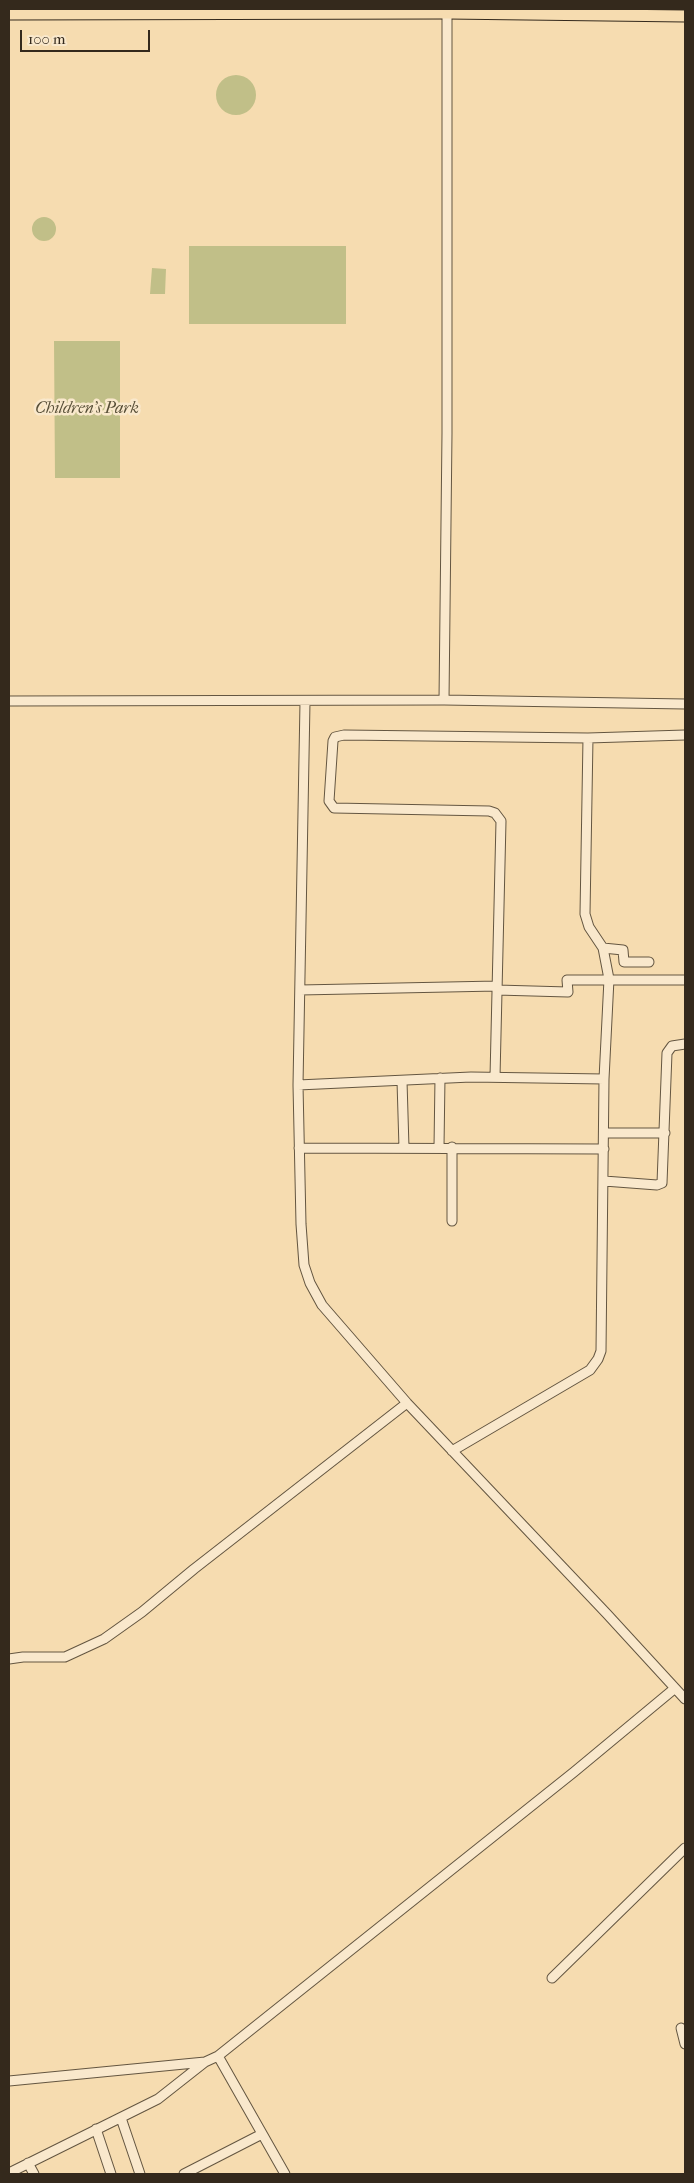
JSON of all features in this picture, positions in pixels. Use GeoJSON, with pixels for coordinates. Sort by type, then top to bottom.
{"type":"FeatureCollection","features":[{"type":"Feature","properties":{"kind":"main road"},"geometry":{"type":"LineString","coordinates":[[9,14],[108,11],[447,11],[685,16]]}},
{"type":"Feature","properties":{"kind":"street"},"geometry":{"type":"LineString","coordinates":[[444,700],[447,433],[447,11]]}},
{"type":"Feature","properties":{"kind":"street"},"geometry":{"type":"LineString","coordinates":[[9,701],[305,702],[444,700],[685,706]]}},
{"type":"Feature","properties":{"kind":"street"},"geometry":{"type":"LineString","coordinates":[[305,702],[298,1085],[301,1224],[304,1265],[310,1283],[322,1306],[407,1403],[608,1614],[685,1700]]}},
{"type":"Feature","properties":{"kind":"street"},"geometry":{"type":"LineString","coordinates":[[496,1077],[501,821],[489,811],[343,810],[334,808],[329,801],[333,741],[335,737],[588,738],[685,735]]}},
{"type":"Feature","properties":{"kind":"street"},"geometry":{"type":"LineString","coordinates":[[452,1451],[590,1370],[601,1351],[604,1079],[609,979],[603,948],[589,927],[585,914],[588,738]]}},
{"type":"Feature","properties":{"kind":"street"},"geometry":{"type":"LineString","coordinates":[[603,948],[623,950],[624,962],[649,962]]}},
{"type":"Feature","properties":{"kind":"street"},"geometry":{"type":"LineString","coordinates":[[300,990],[497,988],[568,992],[567,980],[685,980]]}},
{"type":"Feature","properties":{"kind":"street"},"geometry":{"type":"LineString","coordinates":[[604,1181],[657,1185],[662,1183],[668,1049],[672,1046],[685,1044]]}},
{"type":"Feature","properties":{"kind":"street"},"geometry":{"type":"LineString","coordinates":[[298,1085],[440,1078],[604,1079]]}},
{"type":"Feature","properties":{"kind":"street"},"geometry":{"type":"LineString","coordinates":[[439,1147],[440,1078]]}},
{"type":"Feature","properties":{"kind":"street"},"geometry":{"type":"LineString","coordinates":[[402,1081],[404,1148]]}},
{"type":"Feature","properties":{"kind":"street"},"geometry":{"type":"LineString","coordinates":[[604,1133],[665,1133]]}},
{"type":"Feature","properties":{"kind":"street"},"geometry":{"type":"LineString","coordinates":[[299,1148],[452,1147],[604,1149]]}},
{"type":"Feature","properties":{"kind":"street"},"geometry":{"type":"LineString","coordinates":[[452,1147],[452,1221]]}},
{"type":"Feature","properties":{"kind":"street"},"geometry":{"type":"LineString","coordinates":[[9,1660],[23,1657],[65,1657],[104,1639],[142,1612],[194,1569],[407,1403]]}},
{"type":"Feature","properties":{"kind":"street"},"geometry":{"type":"LineString","coordinates":[[9,2174],[164,2095],[205,2062],[218,2056],[574,1772],[674,1688]]}},
{"type":"Feature","properties":{"kind":"street"},"geometry":{"type":"LineString","coordinates":[[552,1978],[685,1848]]}},
{"type":"Feature","properties":{"kind":"street"},"geometry":{"type":"LineString","coordinates":[[681,2028],[685,2044]]}},
{"type":"Feature","properties":{"kind":"street"},"geometry":{"type":"LineString","coordinates":[[218,2056],[285,2174]]}},
{"type":"Feature","properties":{"kind":"street"},"geometry":{"type":"LineString","coordinates":[[9,2081],[205,2062]]}},
{"type":"Feature","properties":{"kind":"street"},"geometry":{"type":"LineString","coordinates":[[121,2118],[140,2174]]}},
{"type":"Feature","properties":{"kind":"street"},"geometry":{"type":"LineString","coordinates":[[96,2129],[110,2174]]}},
{"type":"Feature","properties":{"kind":"street"},"geometry":{"type":"LineString","coordinates":[[184,2174],[194,2172],[262,2134]]}},
{"type":"Feature","properties":{"kind":"street"},"geometry":{"type":"LineString","coordinates":[[28,2163],[34,2174]]}},
{"type":"Feature","properties":{"kind":"green space"},"geometry":{"type":"Polygon","coordinates":[[[236,75],[250,81],[256,95],[250,109],[236,115],[222,109],[216,95],[222,81],[236,75]]]}},
{"type":"Feature","properties":{"kind":"green space"},"geometry":{"type":"Polygon","coordinates":[[[44,217],[53,220],[56,229],[53,238],[44,241],[35,238],[32,229],[35,220],[44,217]]]}},
{"type":"Feature","properties":{"kind":"green space"},"geometry":{"type":"Polygon","coordinates":[[[189,246],[346,246],[346,324],[189,324],[189,246]]]}},
{"type":"Feature","properties":{"kind":"green space"},"geometry":{"type":"Polygon","coordinates":[[[152,268],[166,269],[165,294],[150,294],[152,268]]]}},
{"type":"Feature","properties":{"kind":"green space","name":"Children's Park"},"geometry":{"type":"Polygon","coordinates":[[[54,341],[120,341],[120,478],[55,478],[54,341]]]}}]}
